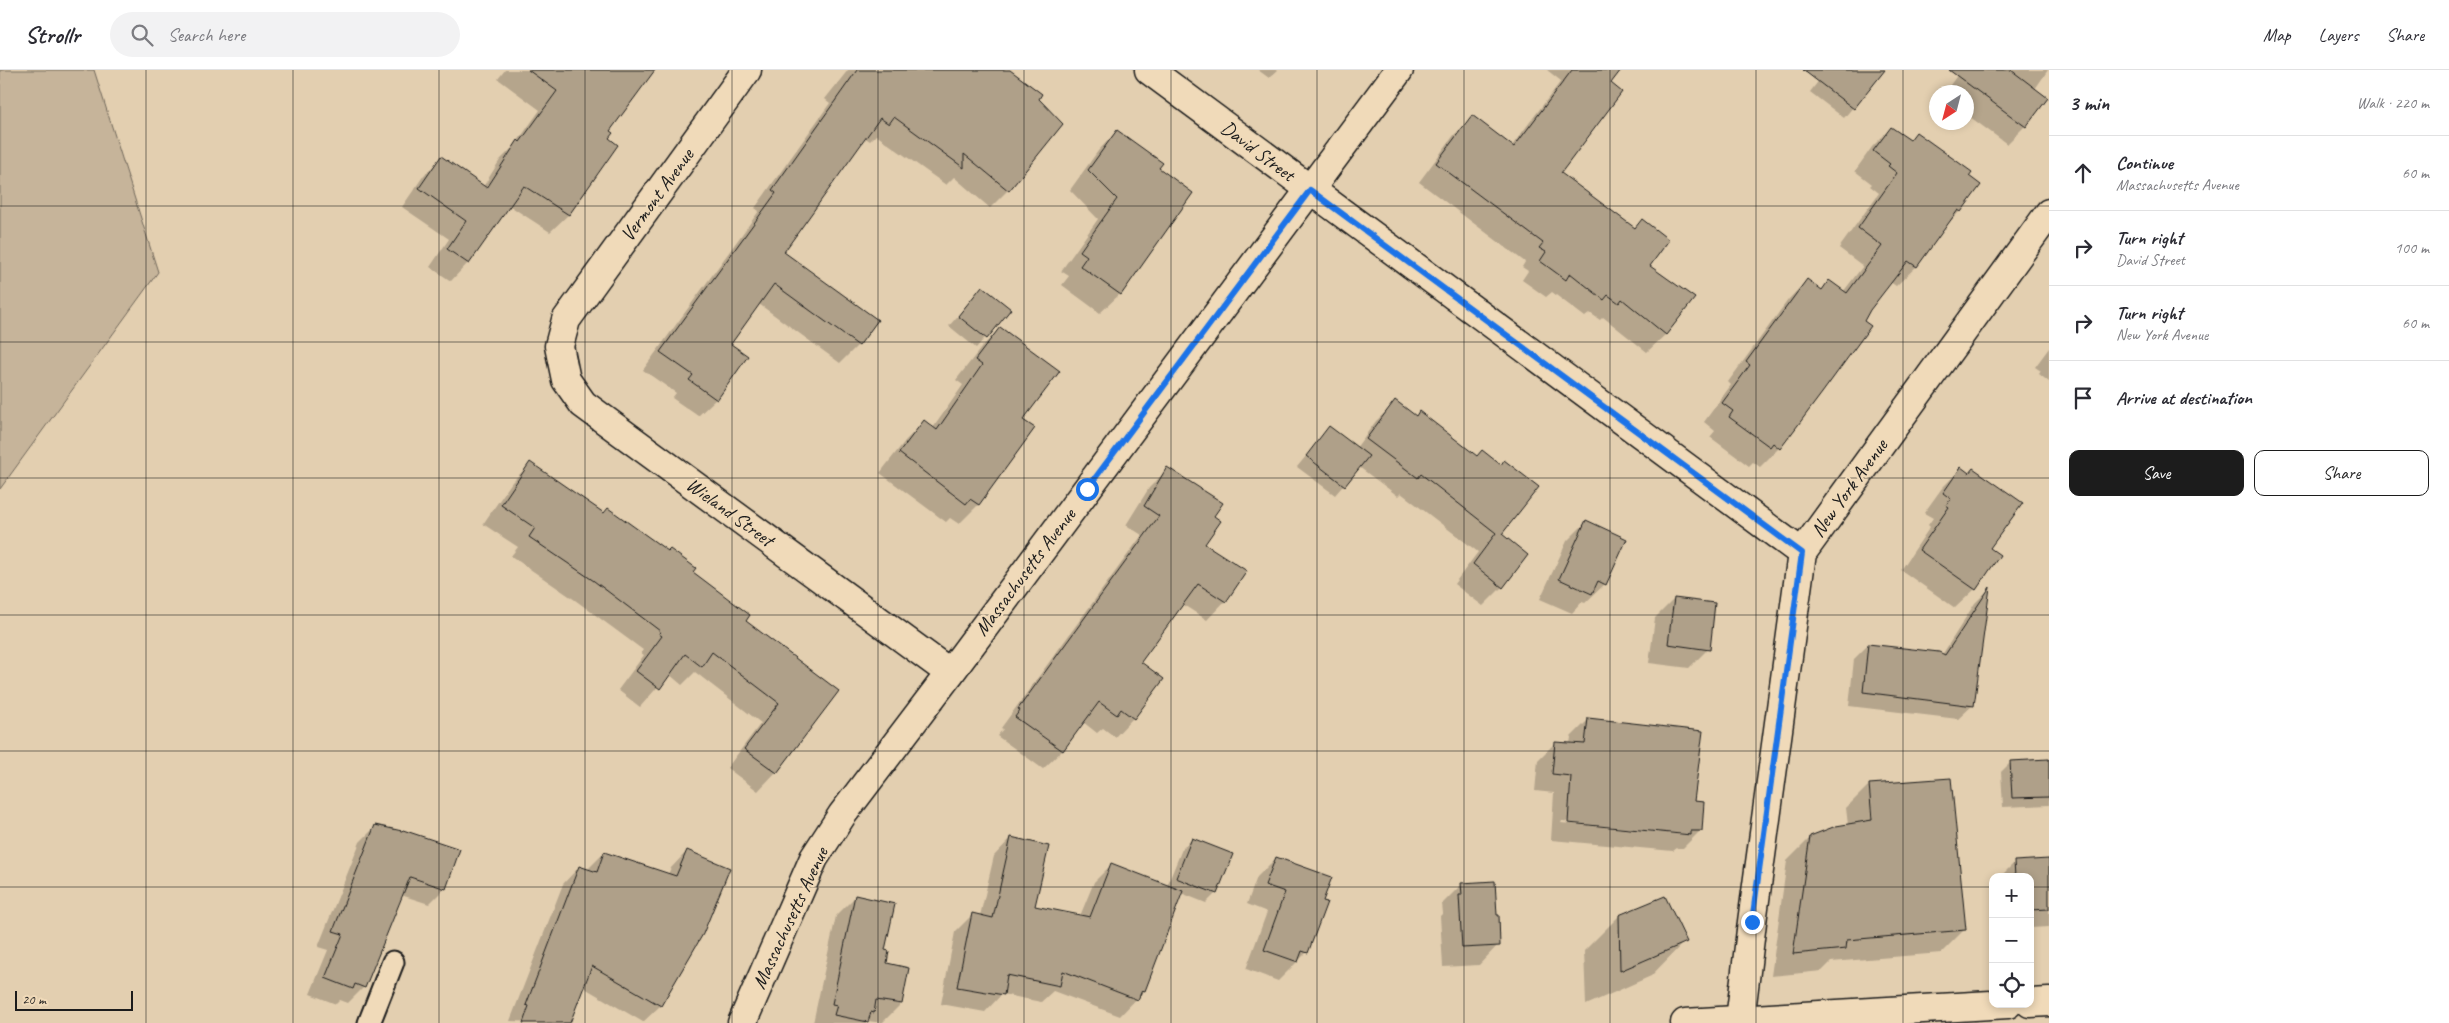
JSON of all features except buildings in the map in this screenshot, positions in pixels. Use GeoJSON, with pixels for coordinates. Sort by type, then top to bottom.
{"type":"FeatureCollection","features":[{"type":"Feature","properties":{"kind":"street","name":"Vermont Avenue"},"geometry":{"type":"LineString","coordinates":[[566,320],[747,70]]}},
{"type":"Feature","properties":{"kind":"street","name":"David Street"},"geometry":{"type":"LineString","coordinates":[[1149,70],[1802,553]]}},
{"type":"Feature","properties":{"kind":"street","name":"Massachusetts Avenue"},"geometry":{"type":"LineString","coordinates":[[742,1023],[814,858],[842,814],[950,673],[1399,70]]}},
{"type":"Feature","properties":{"kind":"street","name":"New York Avenue"},"geometry":{"type":"LineString","coordinates":[[1740,1020],[1802,553],[2049,213]]}},
{"type":"Feature","properties":{"kind":"street","name":"Wieland Street"},"geometry":{"type":"LineString","coordinates":[[566,320],[559,346],[566,380],[583,404],[950,673]]}},
{"type":"Feature","properties":{"kind":"street"},"geometry":{"type":"LineString","coordinates":[[2034,1003],[2049,1002]]}},
{"type":"Feature","properties":{"kind":"street"},"geometry":{"type":"LineString","coordinates":[[1685,1023],[1989,1005]]}},
{"type":"Feature","properties":{"kind":"lane"},"geometry":{"type":"LineString","coordinates":[[369,1023],[393,962]]}},
{"type":"Feature","properties":{"kind":"shaded area"},"geometry":{"type":"Polygon","coordinates":[[[0,70],[94,70],[158,272],[0,489],[0,70]]]}},
{"type":"Feature","properties":{"kind":"route"},"geometry":{"type":"LineString","coordinates":[[1087,489],[1310,190],[1802,553],[1752,922]]}}]}
